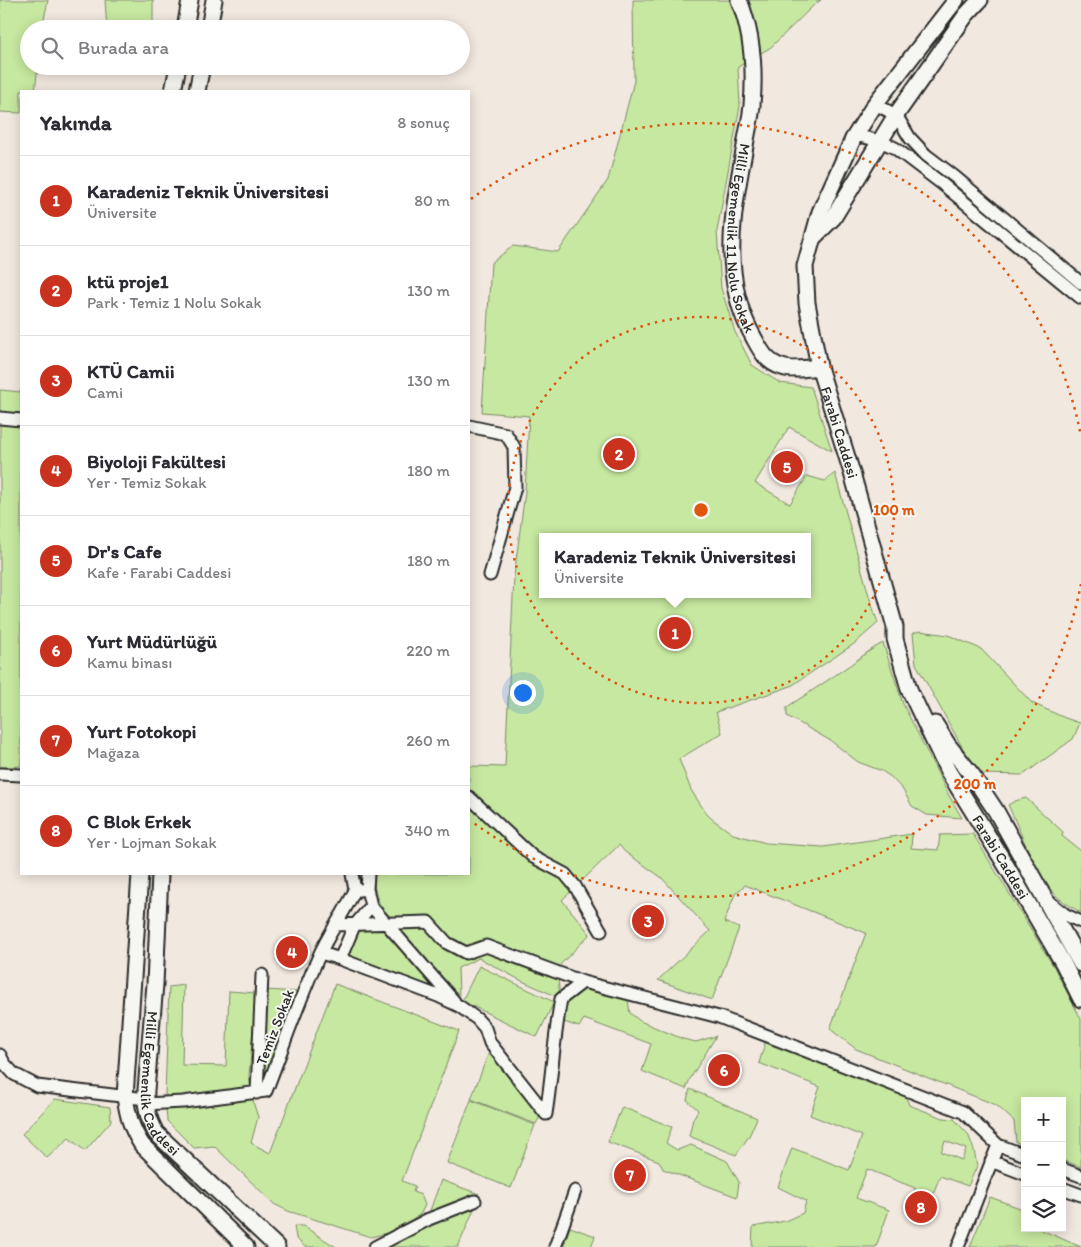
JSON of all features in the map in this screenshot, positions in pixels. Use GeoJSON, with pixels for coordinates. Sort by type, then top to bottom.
{"type":"FeatureCollection","features":[{"type":"Feature","properties":{"kind":"street"},"geometry":{"type":"LineString","coordinates":[[187,20],[190,0]]}},
{"type":"Feature","properties":{"kind":"street"},"geometry":{"type":"LineString","coordinates":[[211,20],[214,0]]}},
{"type":"Feature","properties":{"kind":"street","name":"Milli Egemenlik 11 Nolu Sokak"},"geometry":{"type":"LineString","coordinates":[[739,0],[751,47],[753,76],[752,105],[734,206],[731,246],[738,302],[747,325],[768,361],[783,368],[819,367]]}},
{"type":"Feature","properties":{"kind":"street","name":"Farabi Caddesi"},"geometry":{"type":"LineString","coordinates":[[956,0],[875,104],[856,135],[820,212],[815,236],[805,266],[807,303],[819,367],[852,473],[895,628],[895,639],[909,689],[948,771],[1075,964]]}},
{"type":"Feature","properties":{"kind":"street","name":"Farabi Caddesi"},"geometry":{"type":"LineString","coordinates":[[815,236],[833,218],[896,115],[966,15],[980,0]]}},
{"type":"Feature","properties":{"kind":"street"},"geometry":{"type":"LineString","coordinates":[[173,90],[176,75]]}},
{"type":"Feature","properties":{"kind":"street"},"geometry":{"type":"LineString","coordinates":[[197,90],[200,75]]}},
{"type":"Feature","properties":{"kind":"street"},"geometry":{"type":"LineString","coordinates":[[875,104],[896,115],[910,138],[926,155],[955,176],[1081,283]]}},
{"type":"Feature","properties":{"kind":"street"},"geometry":{"type":"LineString","coordinates":[[856,135],[880,141],[895,148],[941,183],[1081,298]]}},
{"type":"Feature","properties":{"kind":"street"},"geometry":{"type":"LineString","coordinates":[[0,418],[20,420]]}},
{"type":"Feature","properties":{"kind":"street"},"geometry":{"type":"LineString","coordinates":[[470,426],[506,434],[514,447],[515,487],[490,575]]}},
{"type":"Feature","properties":{"kind":"street","name":"Farabi Caddesi"},"geometry":{"type":"LineString","coordinates":[[895,628],[904,636],[917,683],[934,724],[996,811],[1044,898],[1075,964],[1081,999]]}},
{"type":"Feature","properties":{"kind":"street"},"geometry":{"type":"LineString","coordinates":[[0,774],[20,775]]}},
{"type":"Feature","properties":{"kind":"street"},"geometry":{"type":"LineString","coordinates":[[965,799],[982,790]]}},
{"type":"Feature","properties":{"kind":"street"},"geometry":{"type":"LineString","coordinates":[[470,798],[533,857],[565,874],[575,886],[601,931]]}},
{"type":"Feature","properties":{"kind":"street"},"geometry":{"type":"LineString","coordinates":[[980,822],[996,811]]}},
{"type":"Feature","properties":{"kind":"street","name":"Milli Egemenlik Caddesi"},"geometry":{"type":"LineString","coordinates":[[140,875],[125,1097],[132,1130],[142,1145],[246,1247]]}},
{"type":"Feature","properties":{"kind":"street","name":"Milli Egemenlik Caddesi"},"geometry":{"type":"LineString","coordinates":[[160,875],[155,984],[146,1102],[149,1119],[156,1133],[277,1247]]}},
{"type":"Feature","properties":{"kind":"street"},"geometry":{"type":"LineString","coordinates":[[353,875],[370,906],[459,1006]]}},
{"type":"Feature","properties":{"kind":"street","name":"Temiz Sokak"},"geometry":{"type":"LineString","coordinates":[[257,1093],[266,1091],[320,953],[335,925],[361,890],[368,875]]}},
{"type":"Feature","properties":{"kind":"street"},"geometry":{"type":"LineString","coordinates":[[1044,898],[1066,915],[1081,922]]}},
{"type":"Feature","properties":{"kind":"street"},"geometry":{"type":"LineString","coordinates":[[340,959],[354,926],[370,906]]}},
{"type":"Feature","properties":{"kind":"street"},"geometry":{"type":"LineString","coordinates":[[335,925],[354,926],[428,922],[446,943],[466,953],[486,946],[583,982],[719,1017],[963,1112],[998,1145],[1021,1154]]}},
{"type":"Feature","properties":{"kind":"street"},"geometry":{"type":"LineString","coordinates":[[320,953],[438,996],[459,1006],[477,1019],[485,1028],[490,1043],[546,1114],[554,1035],[561,999],[583,982]]}},
{"type":"Feature","properties":{"kind":"street"},"geometry":{"type":"LineString","coordinates":[[0,1055],[4,1063],[14,1074],[37,1086],[125,1097],[146,1102],[183,1102],[257,1093],[262,975]]}},
{"type":"Feature","properties":{"kind":"street"},"geometry":{"type":"LineString","coordinates":[[958,1247],[998,1145]]}},
{"type":"Feature","properties":{"kind":"street"},"geometry":{"type":"LineString","coordinates":[[991,1161],[1021,1172]]}},
{"type":"Feature","properties":{"kind":"street"},"geometry":{"type":"LineString","coordinates":[[1066,1170],[1081,1176]]}},
{"type":"Feature","properties":{"kind":"street"},"geometry":{"type":"LineString","coordinates":[[1066,1189],[1081,1195]]}},
{"type":"Feature","properties":{"kind":"street"},"geometry":{"type":"LineString","coordinates":[[555,1247],[575,1191]]}},
{"type":"Feature","properties":{"kind":"street"},"geometry":{"type":"LineString","coordinates":[[375,1247],[429,1219],[476,1200]]}},
{"type":"Feature","properties":{"kind":"green space"},"geometry":{"type":"Polygon","coordinates":[[[0,0],[48,0],[44,20],[20,20],[20,75],[37,75],[35,90],[20,90],[20,113],[0,112],[0,0]]]}},
{"type":"Feature","properties":{"kind":"green space"},"geometry":{"type":"Polygon","coordinates":[[[105,0],[153,0],[153,20],[106,20],[105,0]]]}},
{"type":"Feature","properties":{"kind":"green space"},"geometry":{"type":"Polygon","coordinates":[[[633,0],[821,0],[771,47],[738,67],[740,106],[717,231],[721,288],[735,332],[752,365],[780,383],[811,387],[832,451],[789,427],[755,483],[790,504],[807,476],[825,481],[835,473],[878,623],[854,644],[791,686],[716,712],[722,733],[679,759],[691,790],[712,819],[733,834],[766,843],[823,847],[912,834],[911,848],[938,850],[940,835],[973,834],[1054,967],[1081,1019],[1081,1167],[1066,1161],[1066,1097],[1021,1097],[1021,1144],[1016,1142],[1014,1121],[996,1105],[856,1049],[830,1029],[866,933],[745,885],[735,894],[724,922],[739,928],[712,1000],[658,980],[710,931],[661,877],[625,852],[619,845],[562,900],[590,934],[557,968],[560,998],[520,980],[479,958],[458,968],[459,995],[413,947],[380,906],[374,886],[375,875],[470,875],[470,766],[505,767],[514,576],[525,492],[529,416],[482,412],[491,263],[513,246],[558,252],[608,180],[634,81],[633,0]]]}},
{"type":"Feature","properties":{"kind":"green space"},"geometry":{"type":"Polygon","coordinates":[[[0,390],[20,392],[20,766],[0,767],[0,390]]]}},
{"type":"Feature","properties":{"kind":"green space"},"geometry":{"type":"Polygon","coordinates":[[[920,631],[948,635],[981,649],[1032,703],[1080,723],[1073,739],[1023,775],[981,774],[966,754],[916,664],[913,633],[920,631]]]}},
{"type":"Feature","properties":{"kind":"green space"},"geometry":{"type":"Polygon","coordinates":[[[883,643],[903,704],[962,818],[927,815],[912,806],[903,790],[891,777],[882,771],[858,762],[831,741],[787,716],[787,707],[883,643]]]}},
{"type":"Feature","properties":{"kind":"green space"},"geometry":{"type":"Polygon","coordinates":[[[1026,798],[1063,832],[1062,836],[1081,851],[1081,913],[1062,901],[1046,884],[1028,850],[1008,805],[1026,798]]]}},
{"type":"Feature","properties":{"kind":"green space"},"geometry":{"type":"Polygon","coordinates":[[[357,930],[384,931],[437,990],[347,957],[357,930]]]}},
{"type":"Feature","properties":{"kind":"green space"},"geometry":{"type":"Polygon","coordinates":[[[479,966],[554,1002],[537,1037],[462,1001],[479,966]]]}},
{"type":"Feature","properties":{"kind":"green space"},"geometry":{"type":"Polygon","coordinates":[[[335,984],[459,1031],[402,1181],[415,1186],[413,1192],[421,1195],[425,1205],[420,1215],[387,1233],[371,1237],[288,1211],[274,1204],[214,1146],[194,1148],[167,1121],[165,1094],[169,987],[184,985],[182,1065],[226,1066],[229,991],[256,993],[249,1076],[258,1117],[251,1143],[270,1153],[335,984]]]}},
{"type":"Feature","properties":{"kind":"green space"},"geometry":{"type":"Polygon","coordinates":[[[584,988],[628,1000],[630,1013],[640,1021],[683,1039],[696,1042],[716,1036],[686,1089],[642,1071],[651,1044],[584,1019],[579,1027],[561,1021],[564,1004],[584,988]]]}},
{"type":"Feature","properties":{"kind":"green space"},"geometry":{"type":"Polygon","coordinates":[[[265,990],[299,992],[262,1088],[265,990]]]}},
{"type":"Feature","properties":{"kind":"green space"},"geometry":{"type":"Polygon","coordinates":[[[766,1040],[905,1095],[909,1105],[943,1118],[954,1119],[968,1134],[974,1150],[977,1166],[968,1186],[940,1176],[929,1204],[912,1198],[915,1188],[867,1169],[856,1198],[889,1210],[876,1247],[752,1247],[753,1227],[785,1221],[803,1213],[806,1201],[778,1187],[792,1148],[849,1170],[862,1136],[810,1115],[820,1087],[759,1063],[766,1040]],[[945,1141],[941,1152],[962,1160],[966,1149],[945,1141]]]}},
{"type":"Feature","properties":{"kind":"green space"},"geometry":{"type":"Polygon","coordinates":[[[489,1052],[540,1116],[536,1124],[471,1099],[489,1052]]]}},
{"type":"Feature","properties":{"kind":"green space"},"geometry":{"type":"Polygon","coordinates":[[[690,1089],[757,1118],[749,1136],[736,1155],[689,1136],[693,1119],[698,1110],[687,1100],[690,1089]]]}},
{"type":"Feature","properties":{"kind":"green space"},"geometry":{"type":"Polygon","coordinates":[[[55,1099],[110,1107],[111,1121],[85,1151],[69,1138],[47,1158],[22,1134],[55,1099]]]}},
{"type":"Feature","properties":{"kind":"green space"},"geometry":{"type":"Polygon","coordinates":[[[471,1100],[535,1125],[511,1188],[447,1163],[471,1100]]]}},
{"type":"Feature","properties":{"kind":"green space"},"geometry":{"type":"Polygon","coordinates":[[[622,1107],[672,1127],[666,1143],[677,1150],[691,1145],[727,1161],[739,1182],[737,1197],[663,1169],[659,1161],[608,1142],[622,1107]]]}},
{"type":"Feature","properties":{"kind":"green space"},"geometry":{"type":"Polygon","coordinates":[[[441,1180],[479,1194],[428,1216],[441,1180]]]}},
{"type":"Feature","properties":{"kind":"green space"},"geometry":{"type":"Polygon","coordinates":[[[990,1197],[1021,1209],[1021,1232],[1046,1232],[1081,1247],[970,1247],[990,1197]]]}},
{"type":"Feature","properties":{"kind":"green space"},"geometry":{"type":"Polygon","coordinates":[[[475,1207],[458,1247],[388,1247],[424,1226],[475,1207]]]}},
{"type":"Feature","properties":{"kind":"green space"},"geometry":{"type":"Polygon","coordinates":[[[294,1226],[303,1226],[336,1247],[305,1247],[296,1238],[294,1226]]]}},
{"type":"Feature","properties":{"kind":"green space"},"geometry":{"type":"Polygon","coordinates":[[[570,1227],[595,1236],[591,1247],[563,1247],[570,1227]]]}},
{"type":"Feature","properties":{"kind":"place","name":"ktü proje1"},"geometry":{"type":"Point","coordinates":[619,454]}},
{"type":"Feature","properties":{"kind":"place","name":"Dr's Cafe"},"geometry":{"type":"Point","coordinates":[787,467]}},
{"type":"Feature","properties":{"kind":"place","name":"Karadeniz Teknik Üniversitesi"},"geometry":{"type":"Point","coordinates":[675,633]}},
{"type":"Feature","properties":{"kind":"place","name":"KTÜ Camii"},"geometry":{"type":"Point","coordinates":[648,921]}},
{"type":"Feature","properties":{"kind":"place","name":"Biyoloji Fakültesi"},"geometry":{"type":"Point","coordinates":[292,952]}},
{"type":"Feature","properties":{"kind":"place","name":"Yurt Müdürlüğü"},"geometry":{"type":"Point","coordinates":[724,1070]}},
{"type":"Feature","properties":{"kind":"place","name":"Yurt Fotokopi"},"geometry":{"type":"Point","coordinates":[630,1175]}},
{"type":"Feature","properties":{"kind":"place","name":"C Blok Erkek"},"geometry":{"type":"Point","coordinates":[921,1207]}}]}
